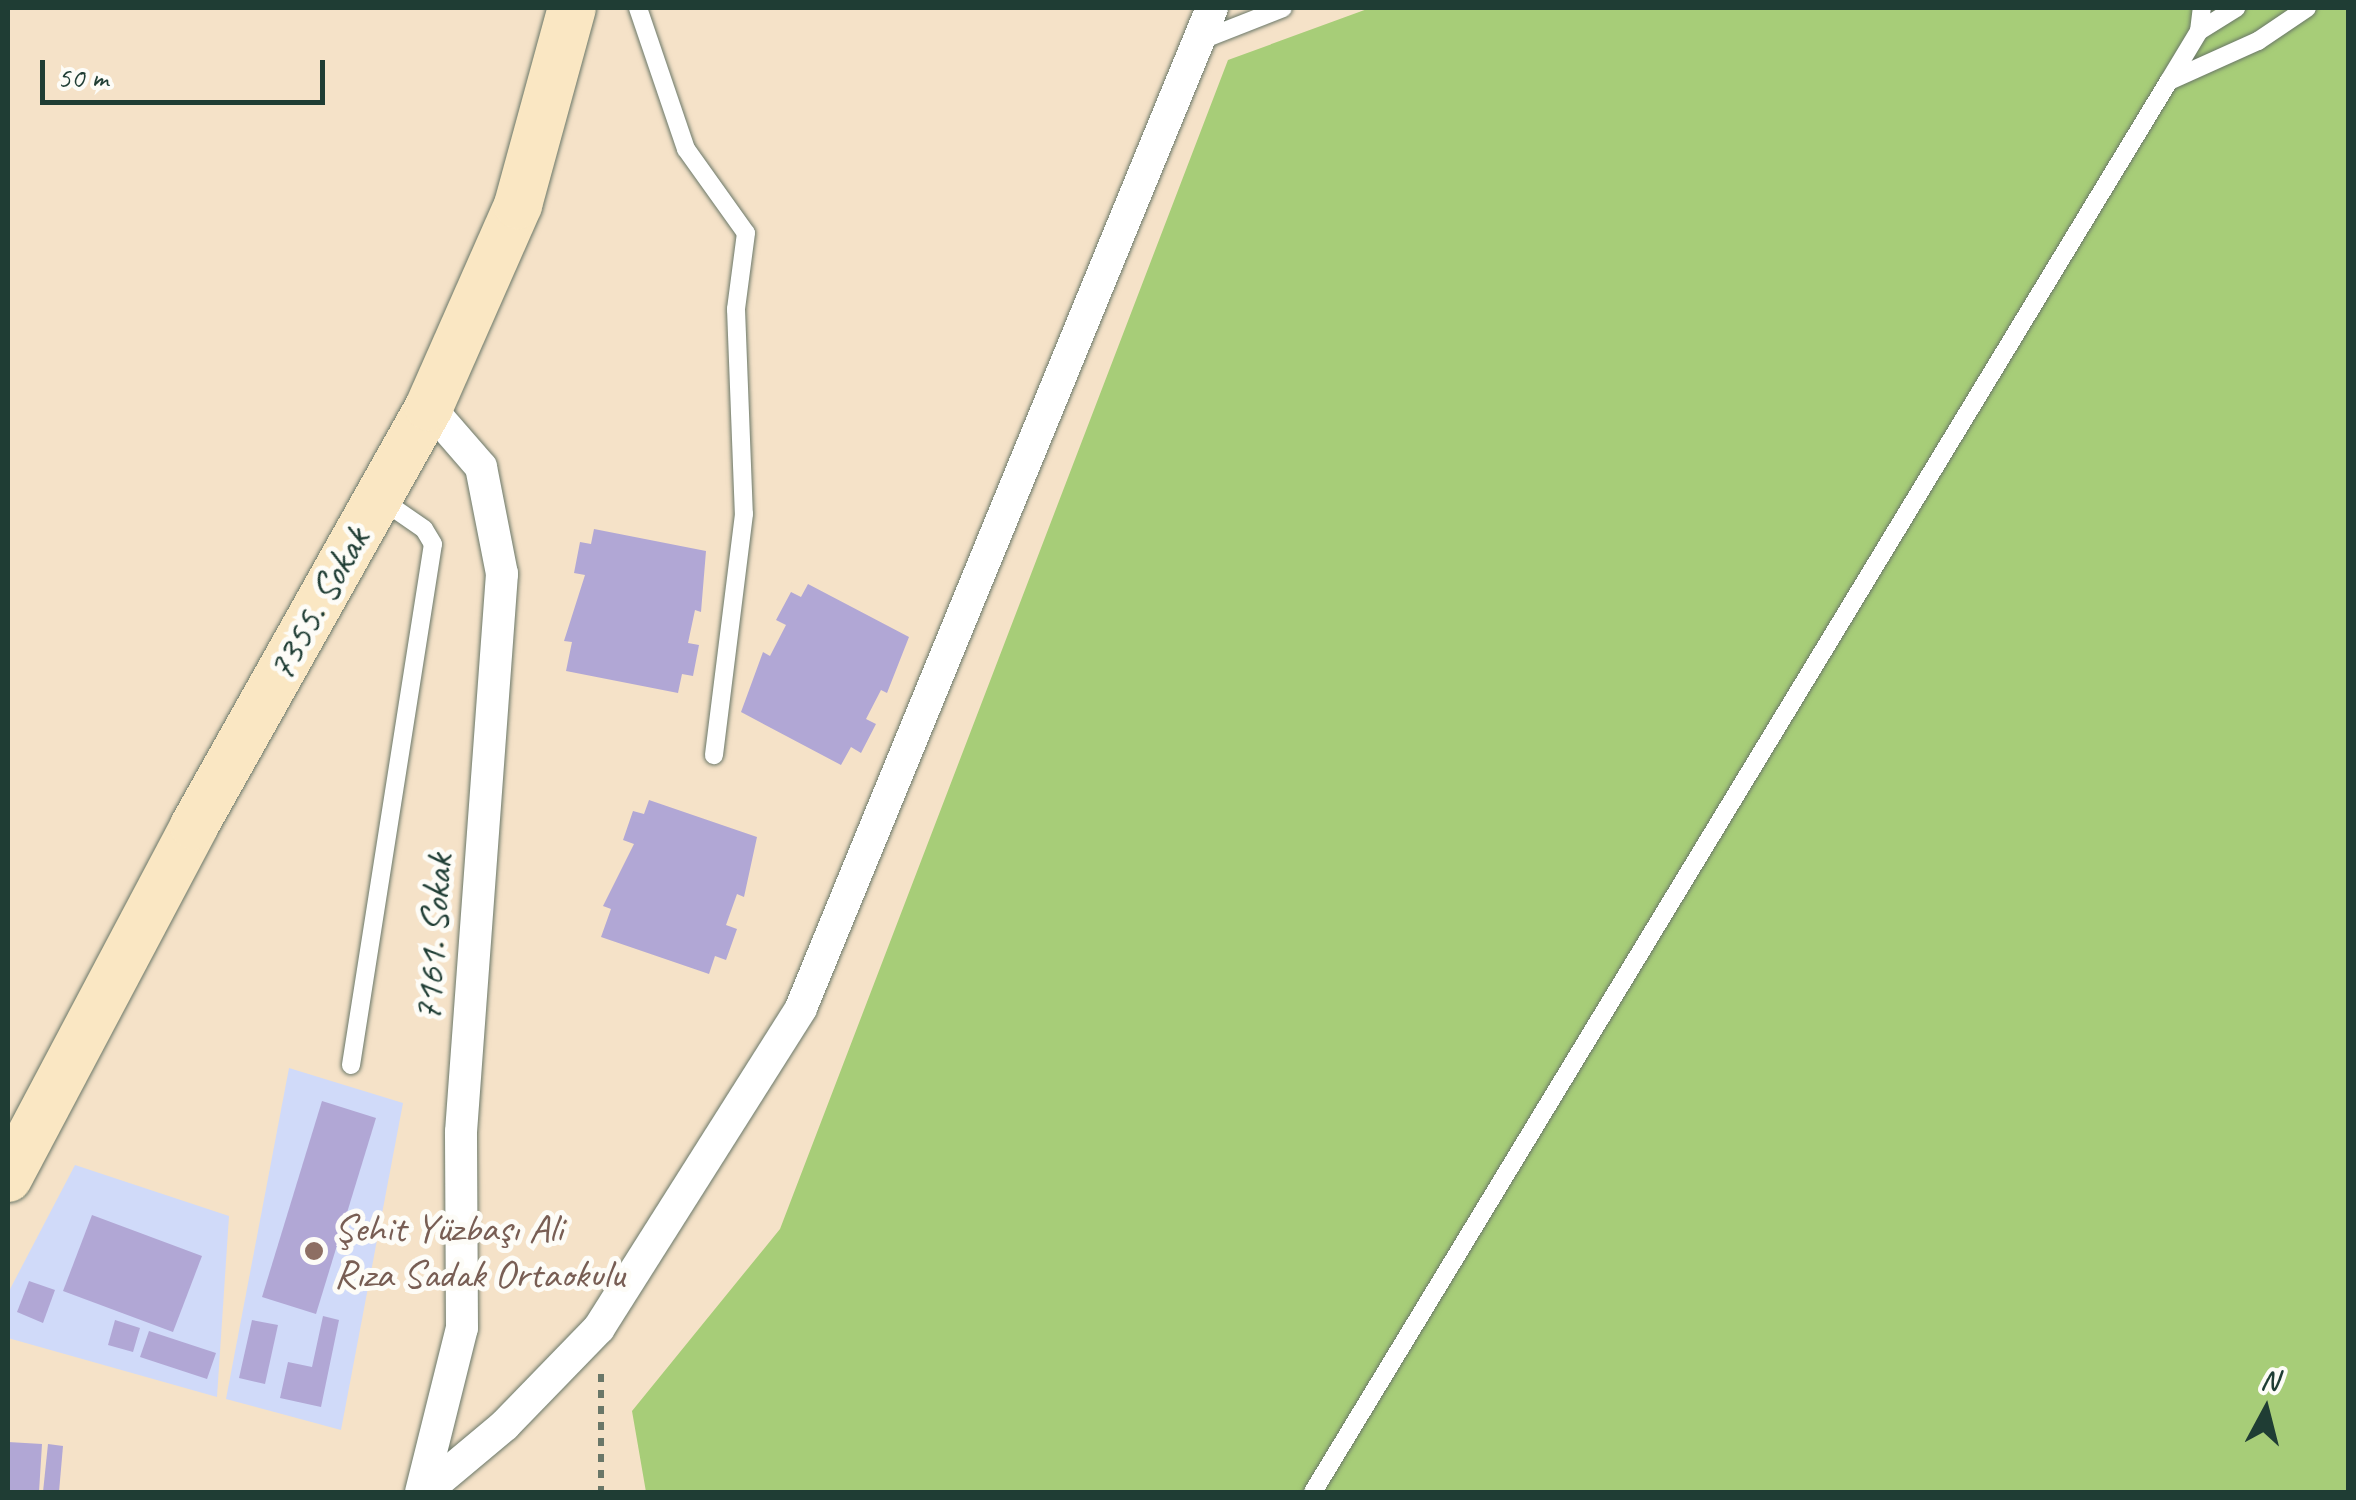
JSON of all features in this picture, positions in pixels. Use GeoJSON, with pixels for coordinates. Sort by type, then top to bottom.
{"type":"FeatureCollection","features":[{"type":"Feature","properties":{"kind":"street","name":"7355. Sokak"},"geometry":{"type":"LineString","coordinates":[[8,1178],[194,826],[430,407],[518,205],[572,8]]}},
{"type":"Feature","properties":{"kind":"street"},"geometry":{"type":"LineString","coordinates":[[423,1492],[505,1425],[600,1328],[801,1008],[1212,8]]}},
{"type":"Feature","properties":{"kind":"street","name":"7161. Sokak"},"geometry":{"type":"LineString","coordinates":[[423,1492],[462,1328],[461,1132],[502,574],[481,467],[430,407]]}},
{"type":"Feature","properties":{"kind":"lane"},"geometry":{"type":"LineString","coordinates":[[638,8],[686,149],[746,233],[736,310],[744,514],[714,755]]}},
{"type":"Feature","properties":{"kind":"lane"},"geometry":{"type":"LineString","coordinates":[[1198,41],[1283,8]]}},
{"type":"Feature","properties":{"kind":"lane"},"geometry":{"type":"LineString","coordinates":[[1313,1492],[2199,31],[2202,8]]}},
{"type":"Feature","properties":{"kind":"lane"},"geometry":{"type":"LineString","coordinates":[[2199,31],[2236,8]]}},
{"type":"Feature","properties":{"kind":"lane"},"geometry":{"type":"LineString","coordinates":[[2169,81],[2258,40],[2307,8]]}},
{"type":"Feature","properties":{"kind":"lane"},"geometry":{"type":"LineString","coordinates":[[351,1065],[433,544],[424,529],[378,498]]}},
{"type":"Feature","properties":{"kind":"path"},"geometry":{"type":"LineString","coordinates":[[600,1328],[601,1492]]}},
{"type":"Feature","properties":{"kind":"shaded area","name":"Şehit Yüzbaşı Ali Rıza Sadak Ortaokulu"},"geometry":{"type":"Polygon","coordinates":[[[289,1068],[403,1103],[341,1430],[226,1399],[289,1068]]]}},
{"type":"Feature","properties":{"kind":"shaded area"},"geometry":{"type":"Polygon","coordinates":[[[75,1165],[229,1216],[217,1397],[8,1338],[8,1293],[75,1165]]]}},
{"type":"Feature","properties":{"kind":"green space"},"geometry":{"type":"Polygon","coordinates":[[[1370,8],[2348,8],[2348,1492],[646,1492],[632,1411],[780,1229],[1228,60],[1370,8]]]}},
{"type":"Feature","properties":{"kind":"building"},"geometry":{"type":"Polygon","coordinates":[[[594,529],[706,551],[701,612],[695,610],[688,643],[699,645],[693,676],[682,674],[678,693],[566,671],[572,642],[564,641],[585,575],[574,573],[580,542],[591,544],[594,529]]]}},
{"type":"Feature","properties":{"kind":"building"},"geometry":{"type":"Polygon","coordinates":[[[808,584],[909,637],[887,693],[881,690],[866,719],[876,724],[861,753],[851,747],[841,765],[741,712],[763,652],[770,656],[786,625],[776,620],[791,592],[801,597],[808,584]]]}},
{"type":"Feature","properties":{"kind":"building"},"geometry":{"type":"Polygon","coordinates":[[[649,800],[757,837],[744,897],[737,894],[726,925],[737,929],[726,960],[715,956],[709,974],[601,937],[611,909],[603,906],[634,844],[623,840],[633,811],[644,814],[649,800]]]}},
{"type":"Feature","properties":{"kind":"building","name":"Şehit Yüzbaşı Ali Rıza Sadak Ortaokulu"},"geometry":{"type":"Polygon","coordinates":[[[322,1101],[376,1118],[316,1314],[262,1297],[322,1101]]]}},
{"type":"Feature","properties":{"kind":"building"},"geometry":{"type":"Polygon","coordinates":[[[92,1215],[202,1256],[173,1332],[63,1291],[92,1215]]]}},
{"type":"Feature","properties":{"kind":"building"},"geometry":{"type":"Polygon","coordinates":[[[29,1281],[55,1290],[43,1323],[17,1312],[29,1281]]]}},
{"type":"Feature","properties":{"kind":"building"},"geometry":{"type":"Polygon","coordinates":[[[323,1316],[339,1320],[321,1407],[280,1398],[288,1362],[312,1367],[323,1316]]]}},
{"type":"Feature","properties":{"kind":"building"},"geometry":{"type":"Polygon","coordinates":[[[115,1320],[140,1328],[133,1352],[108,1345],[115,1320]]]}},
{"type":"Feature","properties":{"kind":"building"},"geometry":{"type":"Polygon","coordinates":[[[252,1320],[278,1325],[265,1384],[239,1378],[252,1320]]]}},
{"type":"Feature","properties":{"kind":"building"},"geometry":{"type":"Polygon","coordinates":[[[149,1331],[216,1353],[207,1379],[140,1357],[149,1331]]]}},
{"type":"Feature","properties":{"kind":"building"},"geometry":{"type":"Polygon","coordinates":[[[8,1442],[42,1444],[39,1492],[8,1492],[8,1442]]]}},
{"type":"Feature","properties":{"kind":"building"},"geometry":{"type":"Polygon","coordinates":[[[48,1444],[63,1446],[59,1492],[43,1492],[48,1444]]]}},
{"type":"Feature","properties":{"kind":"place","name":"Şehit Yüzbaşı Ali Rıza Sadak Ortaokulu"},"geometry":{"type":"Point","coordinates":[314,1251]}}]}
